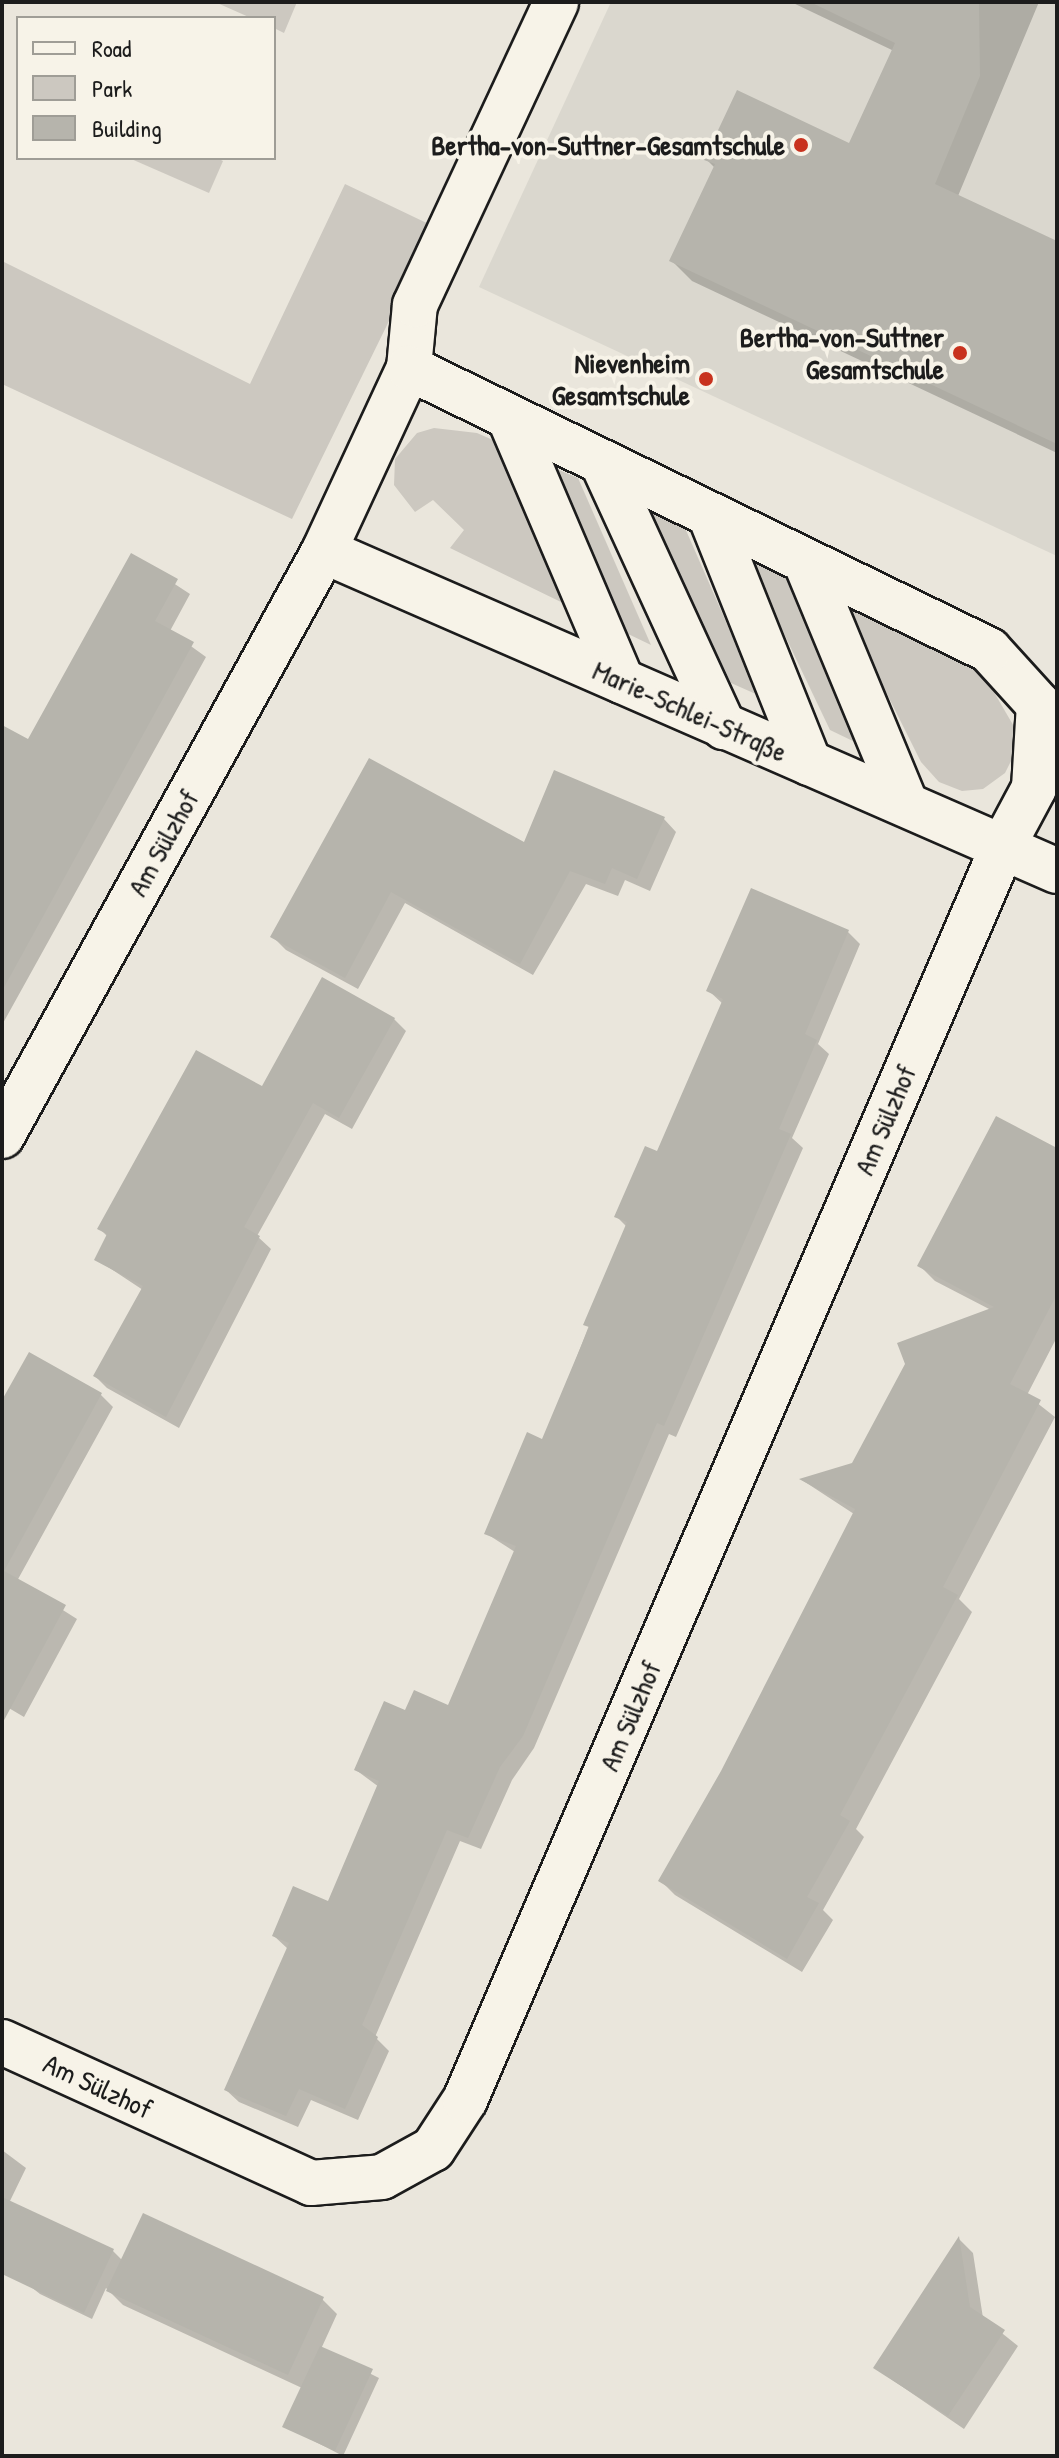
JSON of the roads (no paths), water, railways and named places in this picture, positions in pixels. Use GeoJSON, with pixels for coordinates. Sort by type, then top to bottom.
{"type":"FeatureCollection","features":[{"type":"Feature","properties":{"kind":"street","name":"Am Sülzhof"},"geometry":{"type":"LineString","coordinates":[[2,1136],[324,551],[409,368],[415,305],[556,2]]}},
{"type":"Feature","properties":{"kind":"street","name":"Am Sülzhof"},"geometry":{"type":"LineString","coordinates":[[2,2042],[311,2183],[382,2177],[433,2149],[465,2100],[1003,846],[1034,788],[1039,705],[989,650],[409,368]]}},
{"type":"Feature","properties":{"kind":"street"},"geometry":{"type":"LineString","coordinates":[[510,419],[622,681]]}},
{"type":"Feature","properties":{"kind":"street"},"geometry":{"type":"LineString","coordinates":[[602,462],[724,727]]}},
{"type":"Feature","properties":{"kind":"street"},"geometry":{"type":"LineString","coordinates":[[710,515],[809,763]]}},
{"type":"Feature","properties":{"kind":"street","name":"Marie-Schlei-Straße"},"geometry":{"type":"LineString","coordinates":[[324,551],[1057,871]]}},
{"type":"Feature","properties":{"kind":"street"},"geometry":{"type":"LineString","coordinates":[[806,563],[906,804]]}},
{"type":"Feature","properties":{"kind":"place","name":"Bertha-von-Suttner-Gesamtschule"},"geometry":{"type":"Point","coordinates":[801,145]}},
{"type":"Feature","properties":{"kind":"place","name":"Bertha-von-Suttner Gesamtschule"},"geometry":{"type":"Point","coordinates":[960,353]}},
{"type":"Feature","properties":{"kind":"place","name":"Nievenheim Gesamtschule"},"geometry":{"type":"Point","coordinates":[706,379]}}]}
